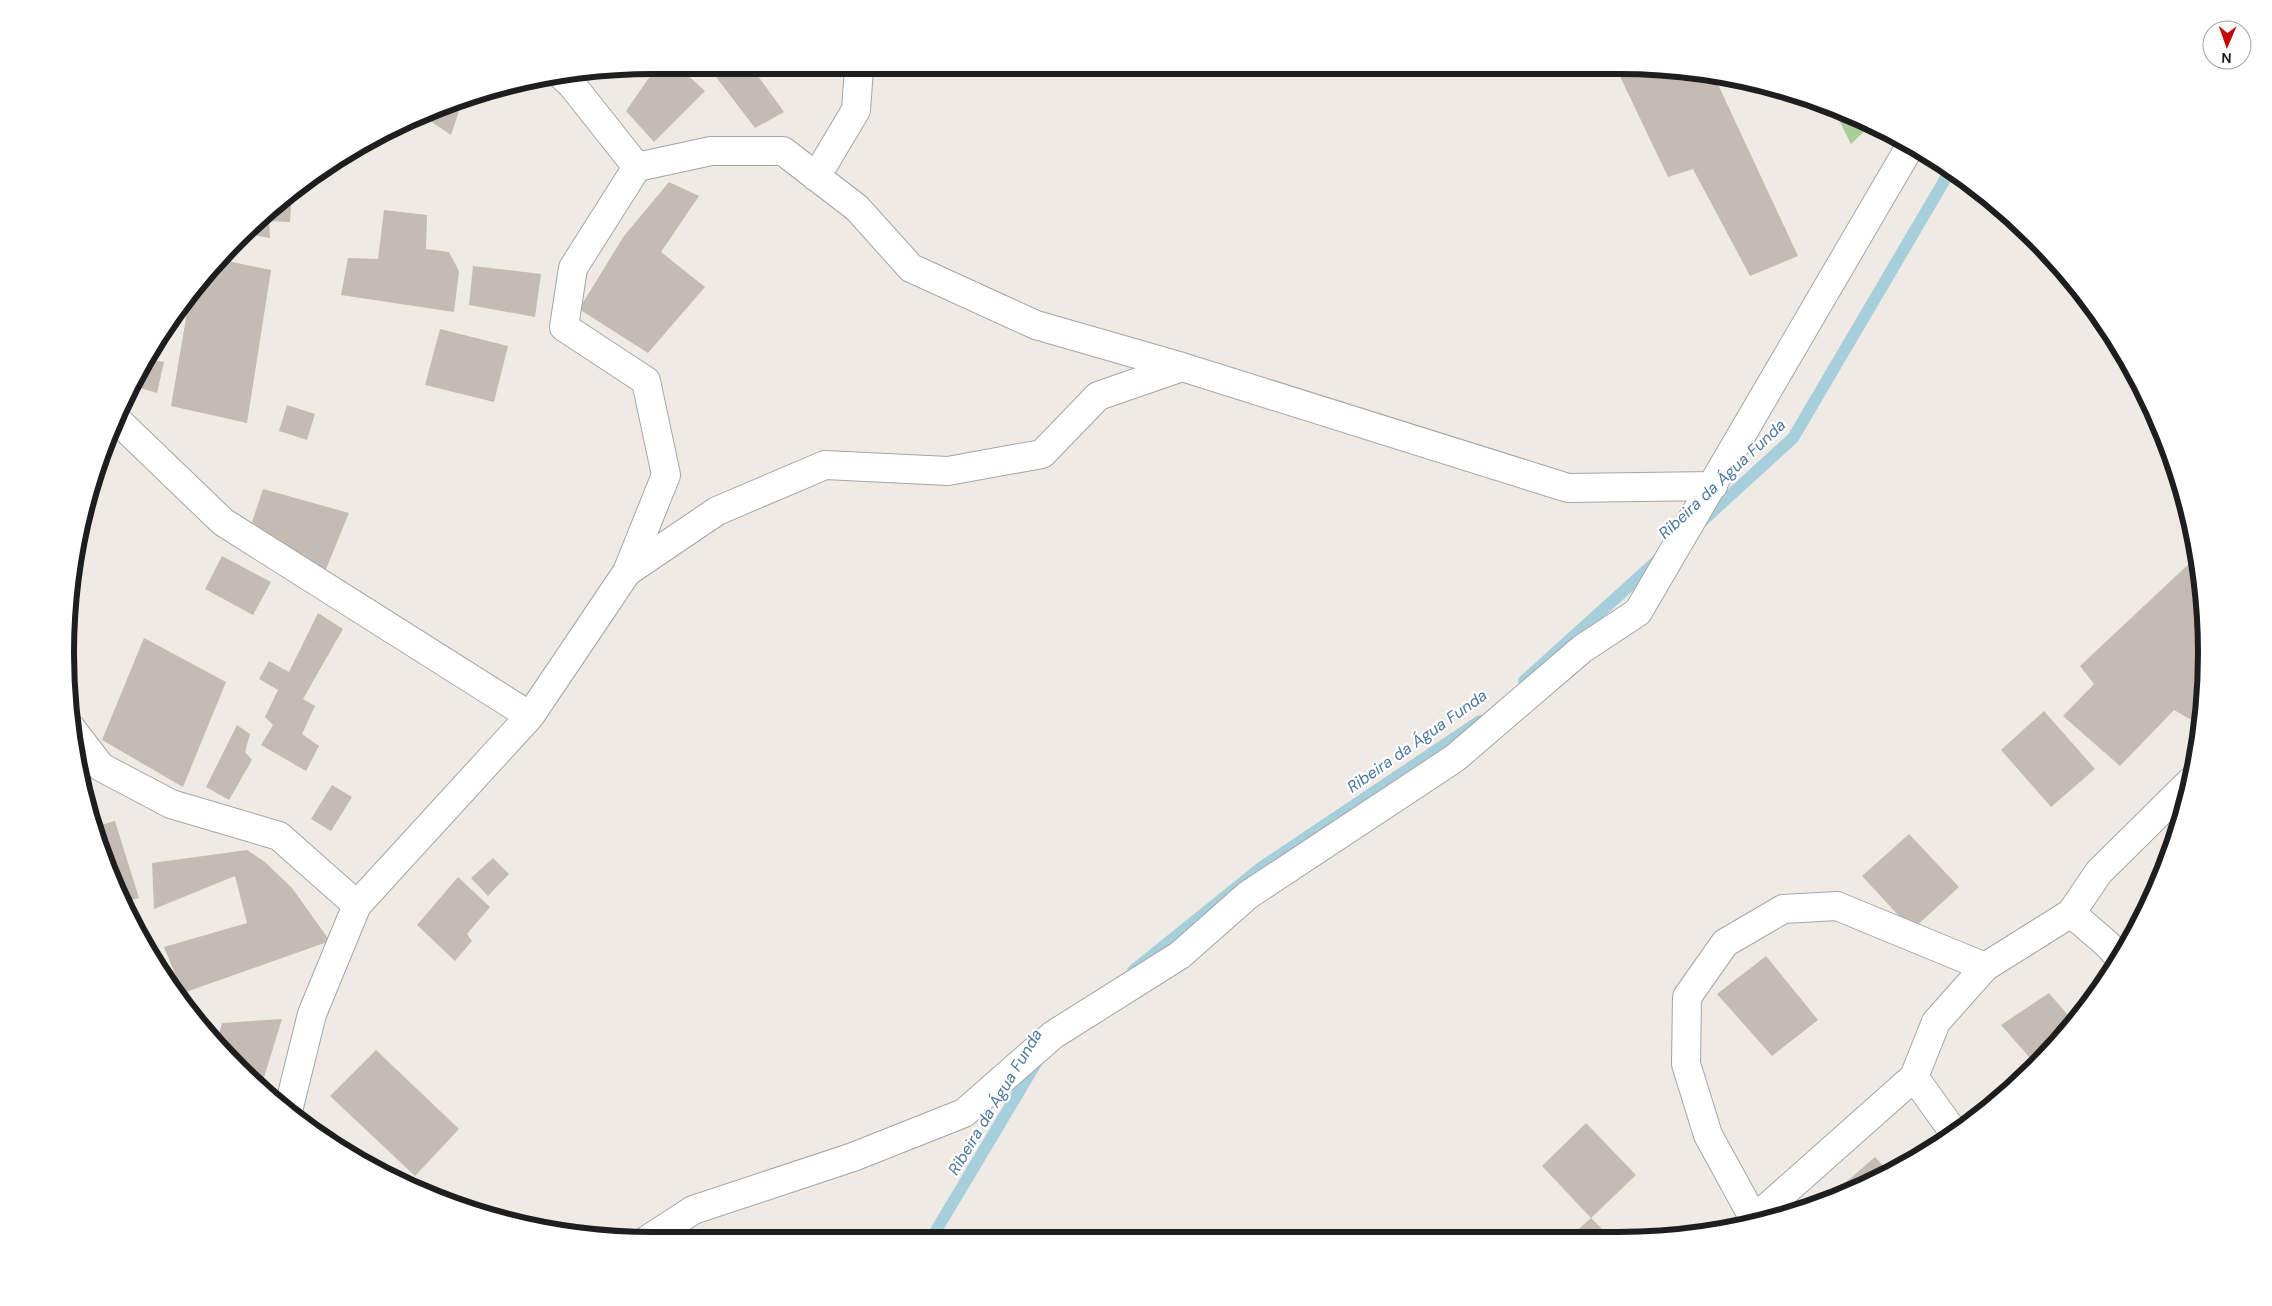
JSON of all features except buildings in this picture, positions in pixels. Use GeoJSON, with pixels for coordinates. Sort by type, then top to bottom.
{"type":"FeatureCollection","features":[{"type":"Feature","properties":{"kind":"street"},"geometry":{"type":"LineString","coordinates":[[816,177],[856,110],[859,74]]}},
{"type":"Feature","properties":{"kind":"street"},"geometry":{"type":"LineString","coordinates":[[567,81],[637,167]]}},
{"type":"Feature","properties":{"kind":"street"},"geometry":{"type":"LineString","coordinates":[[290,1104],[312,1014],[357,905],[530,716],[627,572],[666,475],[646,381],[564,327],[573,268],[637,167],[711,151],[783,151],[857,208],[911,268],[1036,325],[1182,367],[1568,488],[1713,486]]}},
{"type":"Feature","properties":{"kind":"street"},"geometry":{"type":"LineString","coordinates":[[659,1232],[693,1210],[853,1157],[964,1113],[1053,1035],[1180,955],[1248,895],[1455,758],[1582,649],[1638,612],[1713,486],[1780,366],[1908,151]]}},
{"type":"Feature","properties":{"kind":"street"},"geometry":{"type":"LineString","coordinates":[[627,572],[717,511],[825,465],[948,471],[1042,454],[1098,396],[1182,367]]}},
{"type":"Feature","properties":{"kind":"street"},"geometry":{"type":"LineString","coordinates":[[121,424],[223,522],[530,716]]}},
{"type":"Feature","properties":{"kind":"street"},"geometry":{"type":"LineString","coordinates":[[81,741],[101,767],[171,804],[279,836],[357,905]]}},
{"type":"Feature","properties":{"kind":"street"},"geometry":{"type":"LineString","coordinates":[[1760,1215],[1914,1076],[1936,1022],[1985,967],[2071,913],[2099,872],[2182,790]]}},
{"type":"Feature","properties":{"kind":"street"},"geometry":{"type":"LineString","coordinates":[[1751,1217],[1708,1135],[1686,1064],[1687,998],[1726,943],[1783,909],[1837,906],[1985,967]]}},
{"type":"Feature","properties":{"kind":"street"},"geometry":{"type":"LineString","coordinates":[[2071,913],[2115,953]]}},
{"type":"Feature","properties":{"kind":"street"},"geometry":{"type":"LineString","coordinates":[[1914,1076],[1951,1128]]}},
{"type":"Feature","properties":{"kind":"green space"},"geometry":{"type":"Polygon","coordinates":[[[1837,117],[1867,129],[1851,144],[1837,117]]]}},
{"type":"Feature","properties":{"kind":"waterway","name":"Ribeira da Água Funda"},"geometry":{"type":"LineString","coordinates":[[1701,522],[1793,438],[1947,176]]}},
{"type":"Feature","properties":{"kind":"waterway","name":"Ribeira da Água Funda"},"geometry":{"type":"LineString","coordinates":[[1524,681],[1658,560]]}},
{"type":"Feature","properties":{"kind":"waterway","name":"Ribeira da Água Funda"},"geometry":{"type":"LineString","coordinates":[[1133,971],[1262,867],[1480,721]]}},
{"type":"Feature","properties":{"kind":"waterway","name":"Ribeira da Água Funda"},"geometry":{"type":"LineString","coordinates":[[935,1232],[1039,1058]]}}]}
